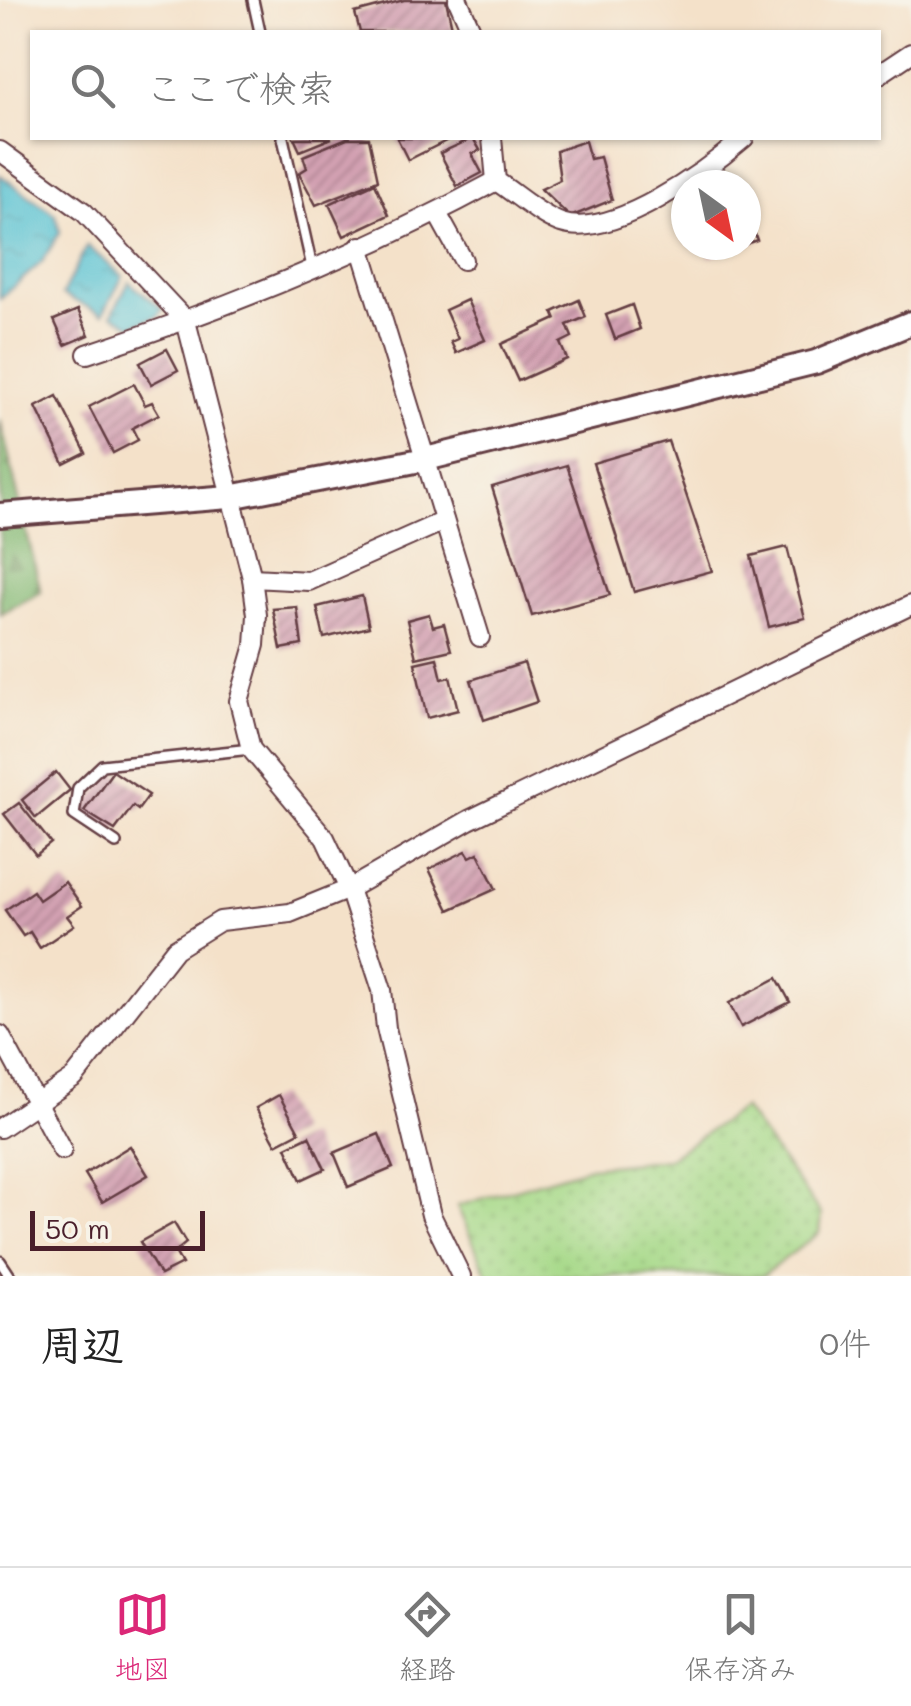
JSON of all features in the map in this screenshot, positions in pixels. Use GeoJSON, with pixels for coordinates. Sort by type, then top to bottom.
{"type":"FeatureCollection","features":[{"type":"Feature","properties":{"kind":"street"},"geometry":{"type":"LineString","coordinates":[[458,0],[471,30]]}},
{"type":"Feature","properties":{"kind":"street"},"geometry":{"type":"LineString","coordinates":[[881,73],[911,52]]}},
{"type":"Feature","properties":{"kind":"street"},"geometry":{"type":"LineString","coordinates":[[492,140],[496,181]]}},
{"type":"Feature","properties":{"kind":"street"},"geometry":{"type":"LineString","coordinates":[[496,181],[560,222],[582,226],[629,214],[709,168],[742,140]]}},
{"type":"Feature","properties":{"kind":"street"},"geometry":{"type":"LineString","coordinates":[[0,151],[84,212],[186,321],[258,615],[254,646],[238,701],[251,749],[325,838],[349,888],[382,990],[386,1028],[431,1215],[460,1276]]}},
{"type":"Feature","properties":{"kind":"street"},"geometry":{"type":"LineString","coordinates":[[87,354],[186,321],[437,213],[496,181]]}},
{"type":"Feature","properties":{"kind":"street"},"geometry":{"type":"LineString","coordinates":[[437,213],[464,260]]}},
{"type":"Feature","properties":{"kind":"street"},"geometry":{"type":"LineString","coordinates":[[360,246],[480,636]]}},
{"type":"Feature","properties":{"kind":"street"},"geometry":{"type":"LineString","coordinates":[[0,515],[230,497],[426,458],[816,362],[911,323]]}},
{"type":"Feature","properties":{"kind":"street"},"geometry":{"type":"LineString","coordinates":[[252,578],[309,581],[444,521]]}},
{"type":"Feature","properties":{"kind":"street"},"geometry":{"type":"LineString","coordinates":[[0,1128],[74,1078],[176,949],[220,921],[290,914],[349,888],[470,820],[911,605]]}},
{"type":"Feature","properties":{"kind":"street"},"geometry":{"type":"LineString","coordinates":[[0,1035],[62,1150]]}},
{"type":"Feature","properties":{"kind":"lane"},"geometry":{"type":"LineString","coordinates":[[252,0],[260,30]]}},
{"type":"Feature","properties":{"kind":"lane"},"geometry":{"type":"LineString","coordinates":[[283,140],[312,267]]}},
{"type":"Feature","properties":{"kind":"lane"},"geometry":{"type":"LineString","coordinates":[[116,843],[74,815],[78,788],[102,765],[251,749]]}},
{"type":"Feature","properties":{"kind":"lane"},"geometry":{"type":"LineString","coordinates":[[0,1261],[10,1276]]}},
{"type":"Feature","properties":{"kind":"green space"},"geometry":{"type":"Polygon","coordinates":[[[0,419],[41,592],[0,614],[0,419]]]}},
{"type":"Feature","properties":{"kind":"green space"},"geometry":{"type":"Polygon","coordinates":[[[743,1108],[821,1214],[819,1233],[762,1276],[488,1276],[457,1206],[590,1167],[667,1159],[743,1108]]]}},
{"type":"Feature","properties":{"kind":"water"},"geometry":{"type":"Polygon","coordinates":[[[0,175],[55,214],[60,232],[42,262],[0,299],[0,175]]]}},
{"type":"Feature","properties":{"kind":"water"},"geometry":{"type":"Polygon","coordinates":[[[87,246],[123,276],[103,314],[62,295],[87,246]]]}},
{"type":"Feature","properties":{"kind":"water"},"geometry":{"type":"Polygon","coordinates":[[[129,282],[163,309],[158,316],[132,326],[112,314],[129,282]]]}},
{"type":"Feature","properties":{"kind":"building"},"geometry":{"type":"Polygon","coordinates":[[[404,0],[446,0],[453,30],[359,30],[355,13],[404,0]]]}},
{"type":"Feature","properties":{"kind":"building"},"geometry":{"type":"Polygon","coordinates":[[[295,140],[327,140],[300,151],[295,140]]]}},
{"type":"Feature","properties":{"kind":"building"},"geometry":{"type":"Polygon","coordinates":[[[342,140],[369,140],[378,180],[316,205],[299,173],[307,168],[303,156],[342,140]]]}},
{"type":"Feature","properties":{"kind":"building"},"geometry":{"type":"Polygon","coordinates":[[[398,140],[448,140],[408,160],[398,140]]]}},
{"type":"Feature","properties":{"kind":"building"},"geometry":{"type":"Polygon","coordinates":[[[474,140],[480,150],[472,154],[482,173],[457,186],[440,153],[474,140]]]}},
{"type":"Feature","properties":{"kind":"building"},"geometry":{"type":"Polygon","coordinates":[[[585,141],[590,159],[600,157],[612,200],[570,217],[541,189],[560,180],[556,151],[585,141]]]}},
{"type":"Feature","properties":{"kind":"building"},"geometry":{"type":"Polygon","coordinates":[[[375,183],[389,215],[344,236],[329,204],[375,183]]]}},
{"type":"Feature","properties":{"kind":"building"},"geometry":{"type":"Polygon","coordinates":[[[467,300],[485,340],[456,353],[451,342],[458,339],[445,310],[467,300]]]}},
{"type":"Feature","properties":{"kind":"building"},"geometry":{"type":"Polygon","coordinates":[[[579,300],[586,317],[567,325],[572,337],[560,343],[567,359],[518,381],[501,344],[556,319],[553,312],[579,300]]]}},
{"type":"Feature","properties":{"kind":"building"},"geometry":{"type":"Polygon","coordinates":[[[632,305],[640,329],[615,339],[606,315],[632,305]]]}},
{"type":"Feature","properties":{"kind":"building"},"geometry":{"type":"Polygon","coordinates":[[[78,310],[89,335],[65,345],[54,320],[78,310]]]}},
{"type":"Feature","properties":{"kind":"building"},"geometry":{"type":"Polygon","coordinates":[[[167,349],[178,370],[151,384],[140,363],[167,349]]]}},
{"type":"Feature","properties":{"kind":"building"},"geometry":{"type":"Polygon","coordinates":[[[134,384],[145,405],[152,402],[159,414],[132,428],[138,440],[113,453],[89,407],[134,384]]]}},
{"type":"Feature","properties":{"kind":"building"},"geometry":{"type":"Polygon","coordinates":[[[57,396],[86,453],[64,464],[36,407],[57,396]]]}},
{"type":"Feature","properties":{"kind":"building"},"geometry":{"type":"Polygon","coordinates":[[[668,441],[712,571],[634,592],[593,463],[668,441]]]}},
{"type":"Feature","properties":{"kind":"building"},"geometry":{"type":"Polygon","coordinates":[[[567,465],[610,595],[532,616],[492,487],[567,465]]]}},
{"type":"Feature","properties":{"kind":"building"},"geometry":{"type":"Polygon","coordinates":[[[787,547],[805,618],[769,627],[751,556],[787,547]]]}},
{"type":"Feature","properties":{"kind":"building"},"geometry":{"type":"Polygon","coordinates":[[[362,596],[369,627],[324,638],[317,607],[362,596]]]}},
{"type":"Feature","properties":{"kind":"building"},"geometry":{"type":"Polygon","coordinates":[[[297,607],[302,645],[281,649],[273,609],[297,607]]]}},
{"type":"Feature","properties":{"kind":"building"},"geometry":{"type":"Polygon","coordinates":[[[429,614],[433,627],[444,624],[451,650],[416,658],[407,620],[429,614]]]}},
{"type":"Feature","properties":{"kind":"building"},"geometry":{"type":"Polygon","coordinates":[[[437,658],[442,679],[450,677],[458,710],[427,718],[415,663],[437,658]]]}},
{"type":"Feature","properties":{"kind":"building"},"geometry":{"type":"Polygon","coordinates":[[[524,663],[537,702],[484,720],[471,680],[524,663]]]}},
{"type":"Feature","properties":{"kind":"building"},"geometry":{"type":"Polygon","coordinates":[[[113,771],[149,795],[138,810],[133,806],[115,830],[84,811],[113,771]]]}},
{"type":"Feature","properties":{"kind":"building"},"geometry":{"type":"Polygon","coordinates":[[[56,772],[70,790],[36,818],[22,800],[56,772]]]}},
{"type":"Feature","properties":{"kind":"building"},"geometry":{"type":"Polygon","coordinates":[[[19,803],[51,843],[36,855],[4,814],[19,803]]]}},
{"type":"Feature","properties":{"kind":"building"},"geometry":{"type":"Polygon","coordinates":[[[466,851],[470,857],[478,853],[496,889],[449,910],[429,869],[466,851]]]}},
{"type":"Feature","properties":{"kind":"building"},"geometry":{"type":"Polygon","coordinates":[[[65,882],[82,906],[67,916],[74,925],[40,948],[30,932],[23,936],[5,910],[33,891],[39,900],[65,882]]]}},
{"type":"Feature","properties":{"kind":"building"},"geometry":{"type":"Polygon","coordinates":[[[777,978],[790,1002],[741,1027],[729,1003],[777,978]]]}},
{"type":"Feature","properties":{"kind":"building"},"geometry":{"type":"Polygon","coordinates":[[[279,1095],[299,1132],[276,1144],[256,1108],[279,1095]]]}},
{"type":"Feature","properties":{"kind":"building"},"geometry":{"type":"Polygon","coordinates":[[[379,1134],[393,1168],[348,1187],[334,1153],[379,1134]]]}},
{"type":"Feature","properties":{"kind":"building"},"geometry":{"type":"Polygon","coordinates":[[[309,1136],[325,1169],[301,1180],[286,1147],[309,1136]]]}},
{"type":"Feature","properties":{"kind":"building"},"geometry":{"type":"Polygon","coordinates":[[[130,1146],[148,1175],[102,1202],[85,1174],[130,1146]]]}},
{"type":"Feature","properties":{"kind":"building"},"geometry":{"type":"Polygon","coordinates":[[[174,1223],[186,1243],[175,1252],[182,1264],[160,1275],[140,1242],[174,1223]]]}}]}
